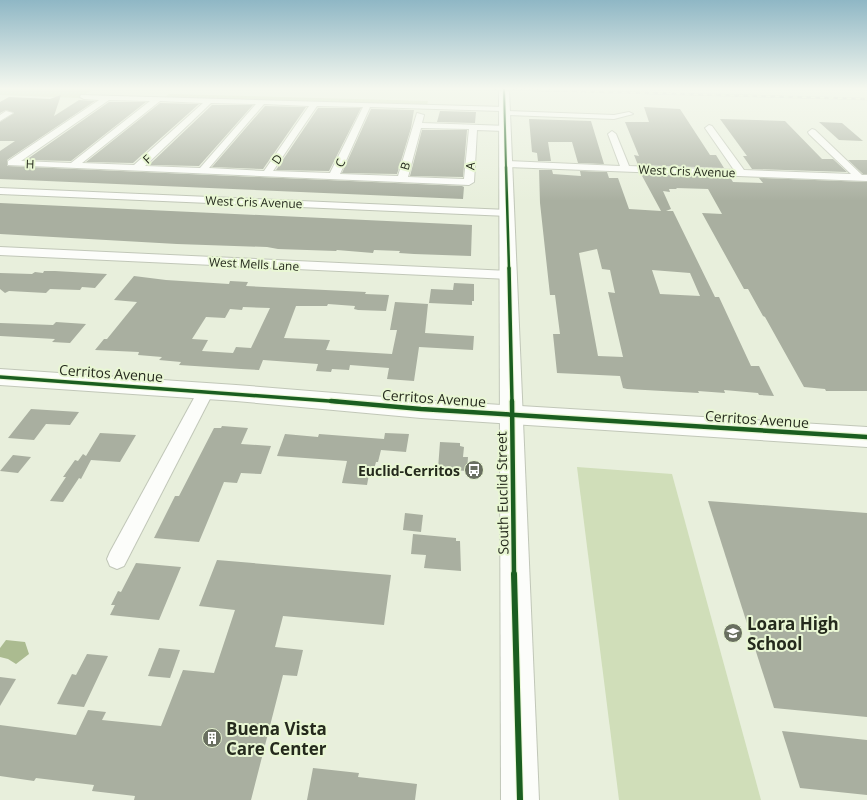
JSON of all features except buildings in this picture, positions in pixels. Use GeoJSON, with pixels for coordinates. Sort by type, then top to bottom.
{"type":"FeatureCollection","features":[{"type":"Feature","properties":{"kind":"main road","name":"South Euclid Street"},"geometry":{"type":"LineString","coordinates":[[505,126],[520,800]]}},
{"type":"Feature","properties":{"kind":"main road","name":"Cerritos Avenue"},"geometry":{"type":"LineString","coordinates":[[0,377],[206,391],[512,415],[867,437]]}},
{"type":"Feature","properties":{"kind":"street","name":"H"},"geometry":{"type":"LineString","coordinates":[[65,126],[11,163],[469,182]]}},
{"type":"Feature","properties":{"kind":"street"},"geometry":{"type":"LineString","coordinates":[[73,166],[123,126]]}},
{"type":"Feature","properties":{"kind":"street","name":"F"},"geometry":{"type":"LineString","coordinates":[[137,168],[182,126]]}},
{"type":"Feature","properties":{"kind":"street"},"geometry":{"type":"LineString","coordinates":[[202,171],[240,126]]}},
{"type":"Feature","properties":{"kind":"street","name":"D"},"geometry":{"type":"LineString","coordinates":[[267,174],[299,126]]}},
{"type":"Feature","properties":{"kind":"street","name":"C"},"geometry":{"type":"LineString","coordinates":[[334,176],[357,126]]}},
{"type":"Feature","properties":{"kind":"street","name":"B"},"geometry":{"type":"LineString","coordinates":[[402,179],[418,126]]}},
{"type":"Feature","properties":{"kind":"street","name":"A"},"geometry":{"type":"LineString","coordinates":[[469,182],[473,126]]}},
{"type":"Feature","properties":{"kind":"street"},"geometry":{"type":"LineString","coordinates":[[709,128],[742,173]]}},
{"type":"Feature","properties":{"kind":"street"},"geometry":{"type":"LineString","coordinates":[[812,132],[864,178]]}},
{"type":"Feature","properties":{"kind":"street"},"geometry":{"type":"LineString","coordinates":[[612,134],[626,169]]}},
{"type":"Feature","properties":{"kind":"street","name":"West Cris Avenue"},"geometry":{"type":"LineString","coordinates":[[506,164],[864,178]]}},
{"type":"Feature","properties":{"kind":"street","name":"West Cris Avenue"},"geometry":{"type":"LineString","coordinates":[[0,192],[508,213]]}},
{"type":"Feature","properties":{"kind":"street","name":"West Mells Lane"},"geometry":{"type":"LineString","coordinates":[[0,251],[509,275]]}},
{"type":"Feature","properties":{"kind":"street"},"geometry":{"type":"LineString","coordinates":[[117,559],[206,391]]}},
{"type":"Feature","properties":{"kind":"shaded area"},"geometry":{"type":"Polygon","coordinates":[[[577,467],[672,474],[761,800],[619,800],[577,467]]]}},
{"type":"Feature","properties":{"kind":"shaded area"},"geometry":{"type":"Polygon","coordinates":[[[6,640],[25,642],[29,654],[16,664],[8,659],[0,657],[0,648],[6,640]]]}},
{"type":"Feature","properties":{"kind":"cycle path"},"geometry":{"type":"LineString","coordinates":[[505,126],[520,800]]}},
{"type":"Feature","properties":{"kind":"cycle path"},"geometry":{"type":"LineString","coordinates":[[0,377],[236,393],[421,409],[867,437]]}},
{"type":"Feature","properties":{"kind":"place","name":"Euclid-Cerritos"},"geometry":{"type":"Point","coordinates":[474,470]}},
{"type":"Feature","properties":{"kind":"place","name":"Loara High School"},"geometry":{"type":"Point","coordinates":[733,633]}},
{"type":"Feature","properties":{"kind":"place","name":"Buena Vista Care Center"},"geometry":{"type":"Point","coordinates":[212,738]}}]}
